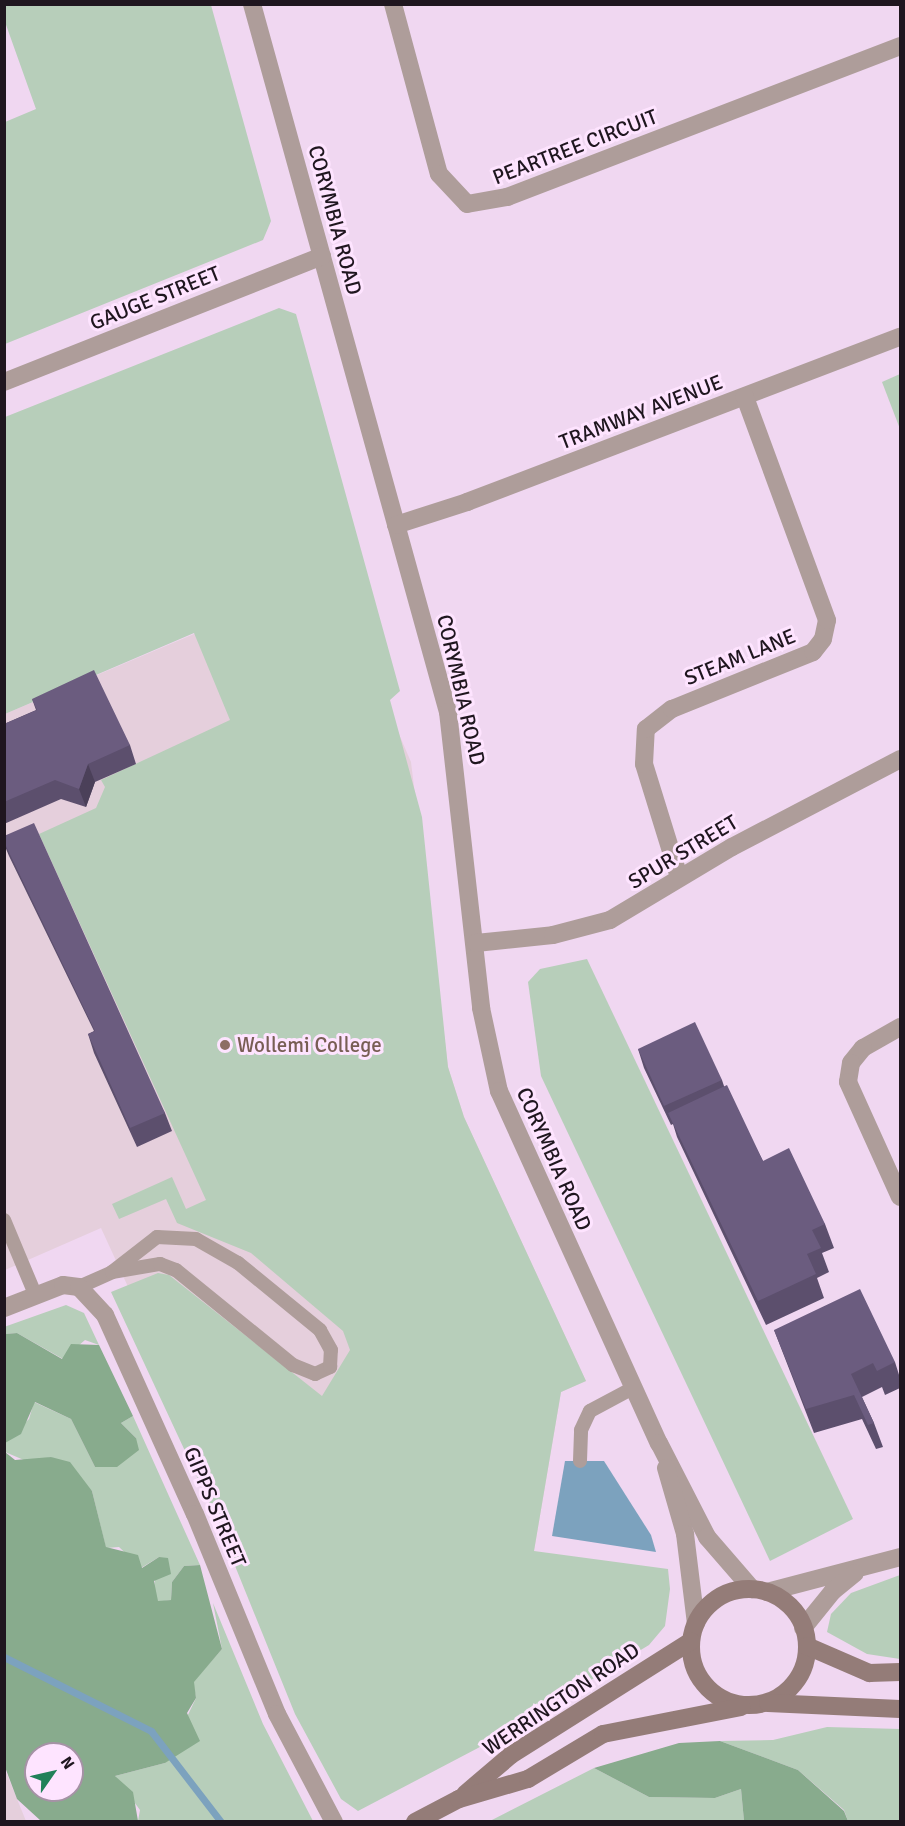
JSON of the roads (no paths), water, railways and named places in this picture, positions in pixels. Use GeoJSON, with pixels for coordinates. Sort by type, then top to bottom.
{"type":"FeatureCollection","features":[{"type":"Feature","properties":{"kind":"main road"},"geometry":{"type":"LineString","coordinates":[[767,1703],[797,1680],[805,1637],[795,1611],[760,1591],[722,1595],[696,1623],[691,1641],[696,1669],[712,1692],[748,1706],[767,1703],[900,1709]]}},
{"type":"Feature","properties":{"kind":"main road"},"geometry":{"type":"LineString","coordinates":[[805,1637],[869,1673],[900,1672]]}},
{"type":"Feature","properties":{"kind":"main road","name":"WERRINGTON ROAD"},"geometry":{"type":"LineString","coordinates":[[459,1799],[511,1755],[691,1641]]}},
{"type":"Feature","properties":{"kind":"main road","name":"WERRINGTON ROAD"},"geometry":{"type":"LineString","coordinates":[[415,1821],[459,1799],[528,1779],[603,1734],[748,1706]]}},
{"type":"Feature","properties":{"kind":"street","name":"CORYMBIA ROAD"},"geometry":{"type":"LineString","coordinates":[[252,4],[455,744],[487,1050],[499,1091],[633,1388],[707,1537],[760,1591]]}},
{"type":"Feature","properties":{"kind":"street","name":"PEARTREE CIRCUIT"},"geometry":{"type":"LineString","coordinates":[[393,4],[439,174],[467,204],[507,197],[900,46]]}},
{"type":"Feature","properties":{"kind":"street","name":"GAUGE STREET"},"geometry":{"type":"LineString","coordinates":[[4,382],[322,255]]}},
{"type":"Feature","properties":{"kind":"street","name":"TRAMWAY AVENUE"},"geometry":{"type":"LineString","coordinates":[[396,525],[745,397],[900,337]]}},
{"type":"Feature","properties":{"kind":"street","name":"STEAM LANE"},"geometry":{"type":"LineString","coordinates":[[679,877],[644,764],[646,729],[672,709],[813,652],[824,639],[826,620],[745,397]]}},
{"type":"Feature","properties":{"kind":"street","name":"SPUR STREET"},"geometry":{"type":"LineString","coordinates":[[476,943],[583,929],[618,916],[679,877],[900,759]]}},
{"type":"Feature","properties":{"kind":"street"},"geometry":{"type":"LineString","coordinates":[[900,1027],[863,1048],[851,1063],[848,1082],[900,1197]]}},
{"type":"Feature","properties":{"kind":"street"},"geometry":{"type":"LineString","coordinates":[[4,1308],[63,1285],[78,1287]]}},
{"type":"Feature","properties":{"kind":"street","name":"GIPPS STREET"},"geometry":{"type":"LineString","coordinates":[[78,1287],[105,1315],[195,1514],[268,1695],[334,1821]]}},
{"type":"Feature","properties":{"kind":"street","name":"CORYMBIA ROAD"},"geometry":{"type":"LineString","coordinates":[[659,1443],[685,1534],[696,1623]]}},
{"type":"Feature","properties":{"kind":"street"},"geometry":{"type":"LineString","coordinates":[[760,1591],[826,1575],[855,1573],[900,1557]]}},
{"type":"Feature","properties":{"kind":"street"},"geometry":{"type":"LineString","coordinates":[[805,1637],[833,1591],[855,1573]]}},
{"type":"Feature","properties":{"kind":"lane"},"geometry":{"type":"LineString","coordinates":[[4,1220],[35,1294]]}},
{"type":"Feature","properties":{"kind":"lane"},"geometry":{"type":"LineString","coordinates":[[78,1287],[112,1272],[157,1237],[196,1239],[238,1263],[320,1330],[331,1350],[330,1367],[315,1374],[294,1365],[176,1270],[160,1264],[112,1272]]}},
{"type":"Feature","properties":{"kind":"lane"},"geometry":{"type":"LineString","coordinates":[[580,1461],[581,1430],[590,1411],[633,1388]]}},
{"type":"Feature","properties":{"kind":"water"},"geometry":{"type":"Polygon","coordinates":[[[565,1461],[604,1461],[651,1535],[656,1552],[552,1536],[565,1461]]]}},
{"type":"Feature","properties":{"kind":"waterway"},"geometry":{"type":"LineString","coordinates":[[4,1657],[151,1731],[221,1822]]}},
{"type":"Feature","properties":{"kind":"place","name":"Wollemi College"},"geometry":{"type":"Point","coordinates":[225,1045]}}]}
